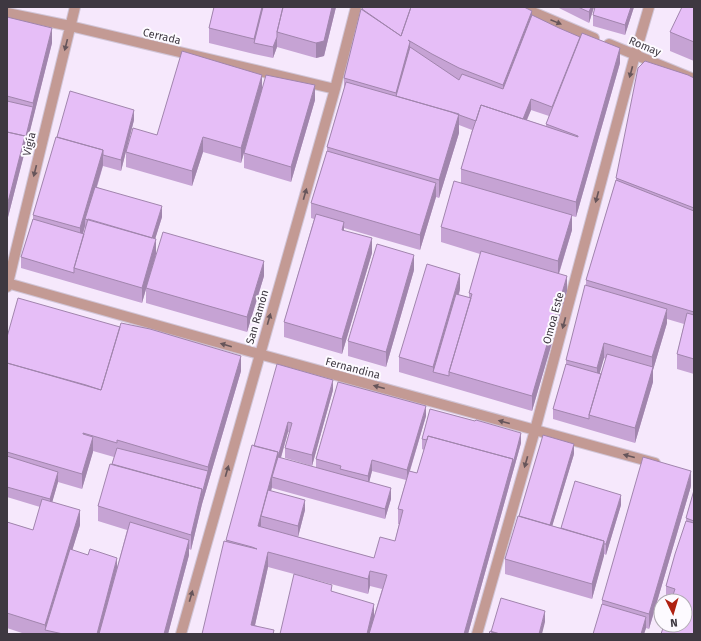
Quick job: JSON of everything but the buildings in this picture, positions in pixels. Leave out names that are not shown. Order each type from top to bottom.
[{"type":"street","name":"Vigía","points":[[7,284],[75,7]]},
{"type":"street","name":"San Ramón","points":[[181,634],[259,354],[335,90],[356,7]]},
{"type":"street","name":"Romay","points":[[520,7],[694,79]]},
{"type":"street","name":"Omoa Este","points":[[477,634],[535,430],[635,54],[649,7]]},
{"type":"street","name":"Cerrada","points":[[7,13],[70,26],[335,90]]},
{"type":"street","name":"Fernandina","points":[[7,284],[664,465]]}]
